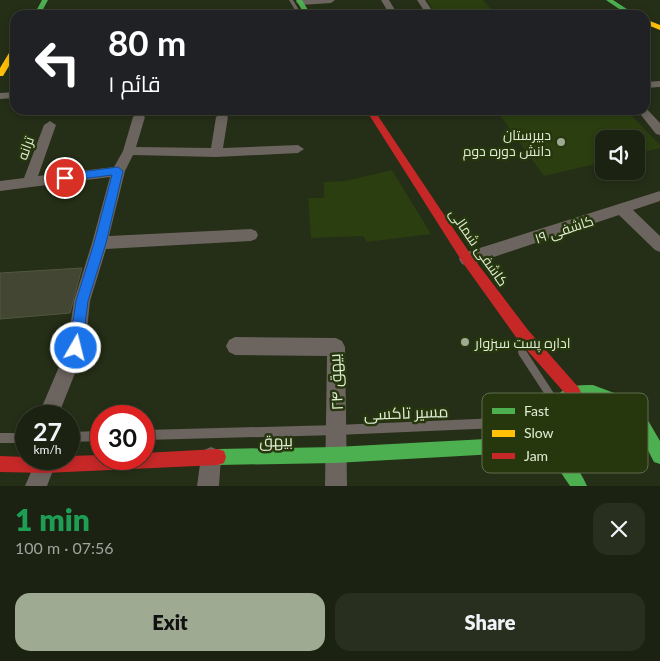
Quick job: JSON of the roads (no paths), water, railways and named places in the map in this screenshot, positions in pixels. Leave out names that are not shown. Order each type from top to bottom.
[{"type":"main road","points":[[609,0],[625,10]]},
{"type":"main road","points":[[0,74],[10,58]]},
{"type":"main road","name":"کاشفی شمالی","points":[[373,115],[467,259],[523,335],[574,393]]},
{"type":"main road","points":[[574,393],[581,390],[601,393]]},
{"type":"main road","points":[[648,432],[659,450]]},
{"type":"main road","name":"بیهق","points":[[80,461],[335,455],[482,447]]},
{"type":"main road","name":"بیهق","points":[[0,464],[15,463]]},
{"type":"main road","points":[[567,473],[579,486]]},
{"type":"street","points":[[296,1],[331,0]]},
{"type":"street","points":[[647,115],[660,132]]},
{"type":"street","points":[[53,405],[76,348],[82,301],[100,243],[118,171],[129,151],[139,116]]},
{"type":"street","points":[[216,153],[222,117]]},
{"type":"street","name":"ترانه","points":[[29,182],[50,125]]},
{"type":"street","points":[[129,151],[216,153],[298,149]]},
{"type":"street","points":[[0,186],[118,171]]},
{"type":"street","name":"کاشفی ۱۹","points":[[467,259],[660,196]]},
{"type":"street","points":[[622,209],[660,246]]},
{"type":"street","points":[[100,243],[251,235]]},
{"type":"street","name":"بیهق ۲۴","points":[[235,346],[336,347],[336,486]]},
{"type":"street","points":[[208,486],[211,457]]},
{"type":"street","points":[[36,486],[41,470]]},
{"type":"lane","points":[[366,115],[503,322]]},
{"type":"lane","points":[[519,347],[550,393]]},
{"type":"lane","name":"مسیر تاکسی","points":[[155,435],[482,424]]},
{"type":"lane","points":[[0,438],[15,438]]},
{"type":"place","name":"دبیرستان دانش دوره دوم","points":[[561,142]]},
{"type":"place","name":"اداره پست سبزوار","points":[[465,342]]}]
